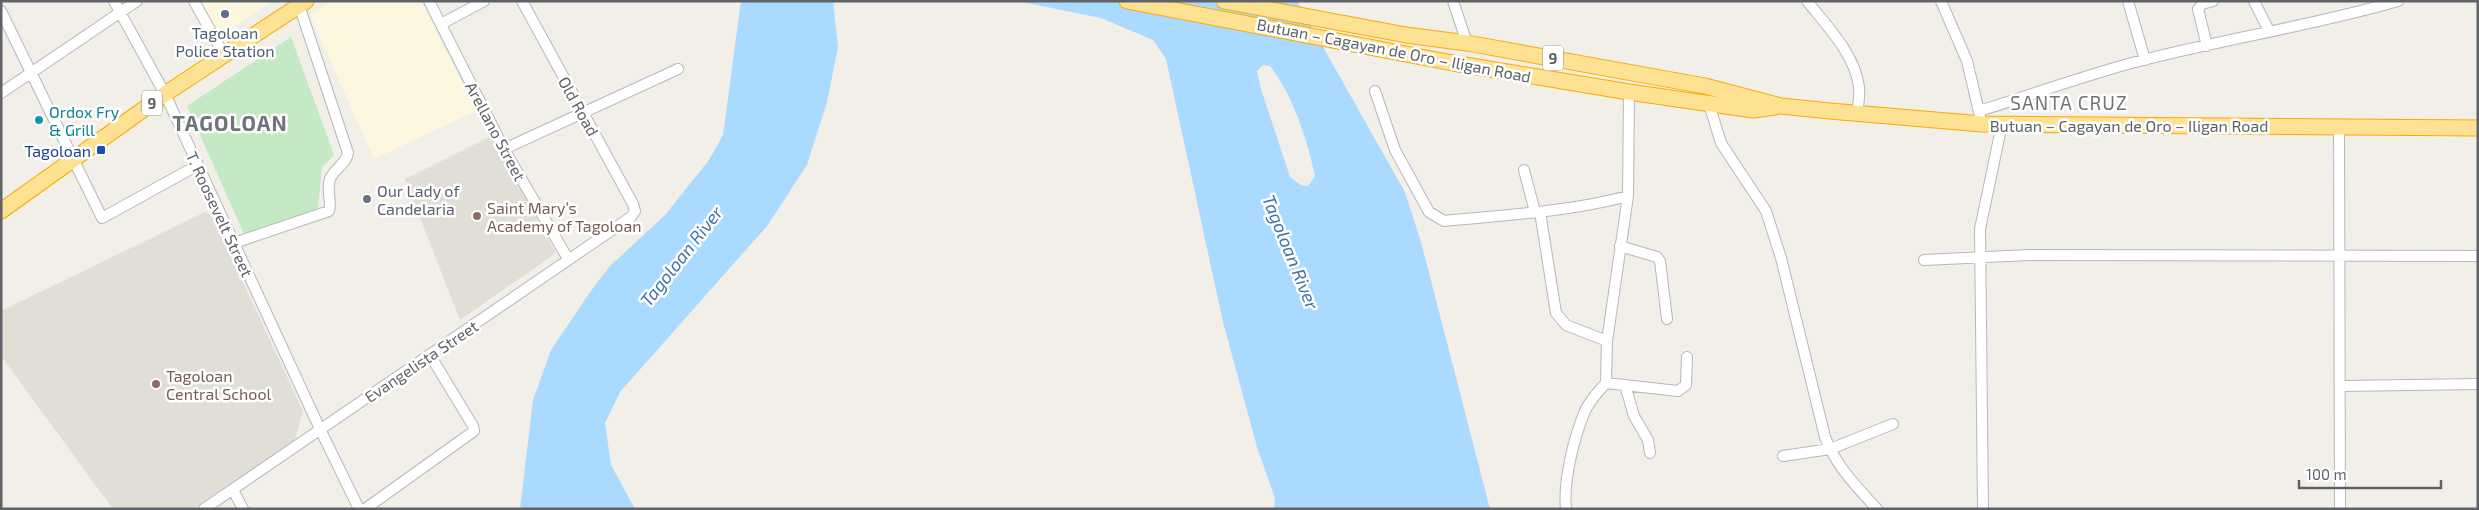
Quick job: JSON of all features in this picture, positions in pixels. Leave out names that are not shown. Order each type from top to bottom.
[{"type":"highway","name":"Butuan – Cagayan de Oro – Iligan Road","points":[[1127,1],[1330,38],[1453,63],[1629,92],[1753,110],[1781,106]]},
{"type":"highway","name":"Butuan – Cagayan de Oro – Iligan Road","points":[[1224,1],[1406,35],[1467,43],[1705,86],[1781,106],[1857,114],[1981,117],[2002,124],[2478,128]]},
{"type":"highway","name":"9","points":[[1,211],[165,94],[301,3]]},
{"type":"street","name":"T. Roosevelt Street","points":[[114,1],[165,94],[320,430],[360,509]]},
{"type":"street","points":[[1,93],[32,74],[136,1]]},
{"type":"street","points":[[194,1],[224,56]]},
{"type":"street","name":"Arellano Street","points":[[429,1],[504,149],[568,259]]},
{"type":"street","points":[[441,24],[484,1]]},
{"type":"street","name":"Old Road","points":[[522,1],[581,112],[634,204],[635,211]]},
{"type":"street","points":[[1453,1],[1467,43]]},
{"type":"street","points":[[1806,1],[1844,50],[1856,73],[1860,93],[1857,114]]},
{"type":"street","points":[[1941,1],[1967,61],[1981,117],[2145,60],[2269,31],[2337,19],[2398,1]]},
{"type":"street","points":[[2128,1],[2145,60]]},
{"type":"street","points":[[2207,46],[2198,9],[2202,4],[2213,1]]},
{"type":"street","points":[[2254,1],[2269,31]]},
{"type":"street","points":[[234,243],[328,210],[328,186],[331,177],[348,158],[301,3]]},
{"type":"street","points":[[1,11],[72,160],[102,218],[198,165]]},
{"type":"street","points":[[504,149],[678,69]]},
{"type":"street","points":[[1376,91],[1395,150],[1429,212],[1444,221],[1595,205],[1628,196]]},
{"type":"street","points":[[1566,509],[1564,492],[1568,471],[1585,412],[1606,383],[1607,341],[1628,196],[1629,92]]},
{"type":"street","points":[[1709,104],[1721,143],[1766,211],[1781,258],[1830,449],[1844,473],[1877,509]]},
{"type":"street","points":[[1983,509],[1980,228],[2002,124]]},
{"type":"street","points":[[2339,126],[2340,509]]},
{"type":"street","points":[[1524,170],[1538,212],[1556,314],[1566,325],[1607,341]]},
{"type":"street","name":"Evangelista Street","points":[[204,509],[430,356],[631,217],[635,211]]},
{"type":"street","points":[[1620,246],[1651,254],[1660,261],[1667,319]]},
{"type":"street","points":[[1924,260],[2029,255],[2478,256]]},
{"type":"street","points":[[365,509],[474,431],[473,426],[430,356]]},
{"type":"street","points":[[1606,383],[1678,391],[1686,385],[1687,357]]},
{"type":"street","points":[[2341,386],[2478,384]]},
{"type":"street","points":[[1625,385],[1634,416],[1648,440],[1650,453]]},
{"type":"street","points":[[1783,456],[1830,449],[1893,424]]},
{"type":"street","points":[[233,490],[243,509]]},
{"type":"shaded area","points":[[200,1],[273,1],[220,36]]},
{"type":"shaded area","points":[[331,1],[421,1],[476,111],[374,159],[310,15]]},
{"type":"shaded area","name":"Saint Mary’s Academy of Tagoloan","points":[[491,136],[556,253],[460,320],[405,179]]},
{"type":"shaded area","name":"Tagoloan Central School","points":[[205,212],[212,216],[303,411],[295,440],[194,509],[113,509],[1,356],[1,311]]},
{"type":"green space","points":[[291,37],[334,155],[322,167],[318,208],[245,236],[187,106]]},
{"type":"water","name":"Tagoloan River","points":[[741,1],[833,1],[838,47],[827,102],[807,165],[767,226],[620,392],[605,423],[611,465],[635,509],[520,509],[533,400],[551,350],[609,267],[665,215],[709,160],[723,135]]},
{"type":"water","name":"Tagoloan River","points":[[1017,1],[1297,1],[1405,192],[1421,242],[1490,509],[1274,509],[1275,498],[1257,447],[1223,322],[1166,59],[1153,40],[1101,18]],"holes":[[[1263,65],[1270,66],[1292,103],[1308,148],[1315,176],[1308,186],[1301,185],[1290,177],[1260,86],[1257,71]]]},
{"type":"place","name":"Tagoloan Police Station","points":[[225,14]]},
{"type":"place","name":"Ordox Fry & Grill","points":[[39,120]]},
{"type":"place","name":"Tagoloan","points":[[101,150]]},
{"type":"place","name":"Our Lady of Candelaria","points":[[367,199]]},
{"type":"place","name":"Saint Mary’s Academy of Tagoloan","points":[[477,216]]},
{"type":"place","name":"Tagoloan Central School","points":[[156,384]]},
{"type":"district","name":"SANTA CRUZ","points":[[2069,102]]},
{"type":"district","name":"TAGOLOAN","points":[[230,122]]}]
